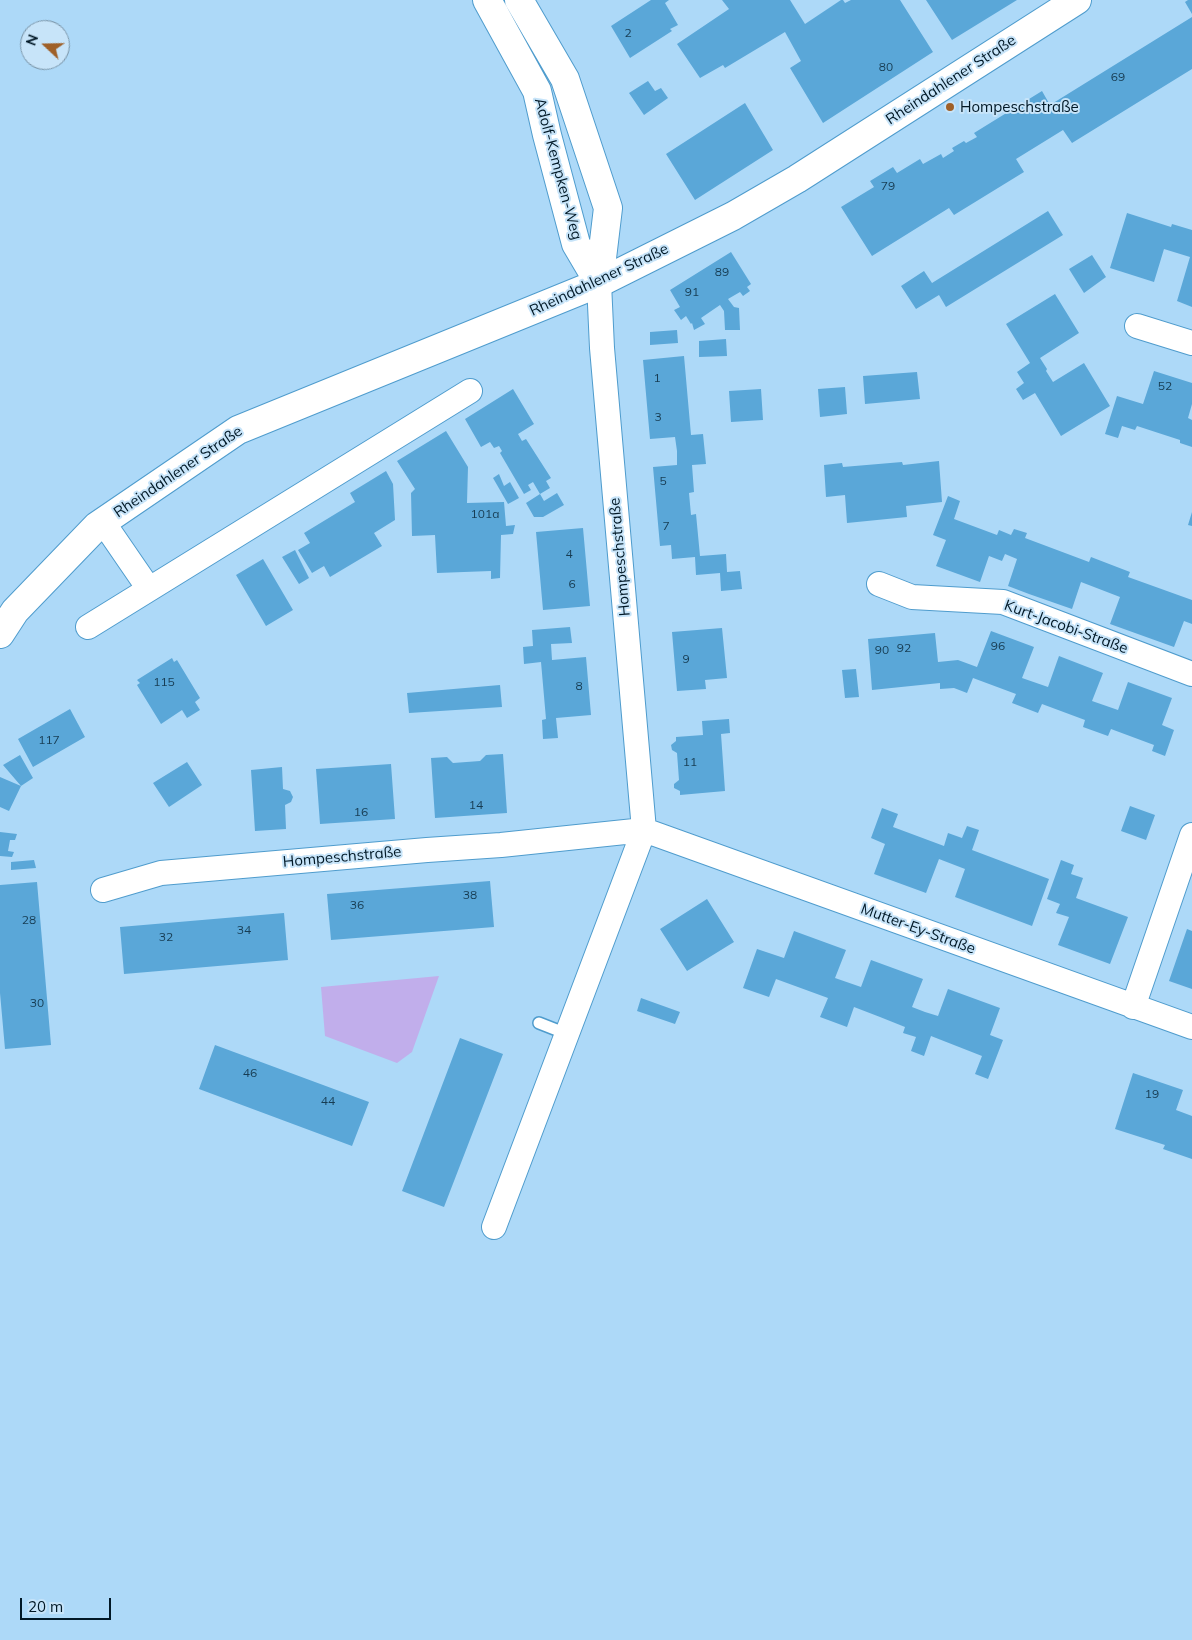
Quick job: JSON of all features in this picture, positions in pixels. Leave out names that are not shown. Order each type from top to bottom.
[{"type":"main road","name":"Adolf-Kempken-Weg","points":[[486,0],[537,91],[576,244],[599,283]]},
{"type":"main road","name":"Adolf-Kempken-Weg","points":[[519,0],[565,79],[608,208],[599,283]]},
{"type":"main road","name":"Rheindahlener Straße","points":[[0,634],[15,610],[97,526],[238,430],[599,283],[734,216],[797,179],[1077,0]]},
{"type":"street","name":"Hompeschstraße","points":[[494,1227],[644,830],[602,348],[599,283]]},
{"type":"street","points":[[1136,326],[1192,343]]},
{"type":"street","points":[[88,627],[470,391]]},
{"type":"street","name":"Rheindahlener Straße","points":[[103,522],[149,589]]},
{"type":"street","name":"Kurt-Jacobi-Straße","points":[[880,584],[912,597],[1003,602],[1192,674]]},
{"type":"street","name":"Hompeschstraße","points":[[103,890],[161,873],[427,850],[501,849],[644,830]]},
{"type":"street","name":"Mutter-Ey-Straße","points":[[644,830],[1192,1027]]},
{"type":"street","points":[[1133,1007],[1192,835]]},
{"type":"lane","points":[[539,1023],[567,1034]]},
{"type":"shaded area","points":[[439,976],[412,1052],[397,1063],[325,1036],[321,987]]},
{"type":"building","points":[[651,0],[669,0],[665,3],[678,25],[670,29],[672,31],[630,58],[611,26]]},
{"type":"building","points":[[722,0],[790,0],[805,24],[841,0],[845,3],[851,0],[900,0],[933,52],[823,123],[790,68],[801,61],[785,32],[725,68],[723,65],[700,78],[677,44],[729,9]]},
{"type":"building","points":[[926,0],[1017,0],[952,40]]},
{"type":"building","points":[[1192,0],[1192,14],[1185,2]]},
{"type":"building","points":[[1192,17],[1192,69],[1072,143],[1063,130],[1016,159],[1024,172],[954,215],[949,208],[872,256],[841,207],[874,187],[870,181],[893,167],[897,173],[920,159],[923,164],[941,154],[943,158],[954,151],[952,148],[964,141],[966,143],[977,137],[974,133],[1042,91],[1050,105]]},
{"type":"building","points":[[648,81],[655,91],[661,88],[668,98],[644,115],[629,93]]},
{"type":"building","points":[[745,103],[773,150],[695,200],[666,154]]},
{"type":"building","points":[[1048,211],[1063,235],[946,307],[939,295],[916,309],[901,286],[924,271],[932,283]]},
{"type":"building","points":[[1127,213],[1171,227],[1172,224],[1192,230],[1192,307],[1177,301],[1190,257],[1164,249],[1154,282],[1110,268]]},
{"type":"building","points":[[731,252],[751,284],[747,287],[750,291],[743,296],[740,292],[728,299],[734,307],[739,308],[740,330],[725,330],[724,311],[720,305],[701,318],[705,324],[694,330],[692,323],[686,316],[681,320],[674,310],[680,307],[670,290]]},
{"type":"building","points":[[1092,255],[1106,277],[1084,293],[1069,269]]},
{"type":"building","points":[[1055,294],[1079,333],[1040,358],[1047,369],[1046,371],[1053,382],[1084,363],[1110,406],[1061,436],[1035,393],[1023,400],[1016,389],[1024,383],[1017,372],[1030,363],[1006,324]]},
{"type":"building","points":[[677,330],[678,343],[650,345],[650,332]]},
{"type":"building","points":[[726,339],[727,356],[699,357],[699,341]]},
{"type":"building","points":[[684,356],[691,435],[703,434],[706,464],[692,465],[694,492],[689,493],[691,515],[696,514],[700,556],[726,554],[727,572],[740,571],[742,589],[721,591],[720,573],[696,575],[695,557],[672,559],[671,545],[660,546],[653,467],[677,465],[677,451],[675,437],[650,439],[643,360]]},
{"type":"building","points":[[1154,371],[1192,383],[1192,404],[1188,418],[1192,420],[1192,447],[1180,443],[1180,440],[1137,426],[1135,430],[1122,426],[1118,438],[1105,434],[1117,396],[1143,404]]},
{"type":"building","points":[[917,372],[920,399],[865,404],[863,376]]},
{"type":"building","points":[[845,387],[847,414],[820,417],[818,389]]},
{"type":"building","points":[[513,389],[534,424],[518,434],[522,441],[526,439],[551,478],[546,481],[550,488],[540,494],[533,482],[528,485],[531,490],[524,494],[500,453],[502,451],[499,446],[494,448],[490,442],[481,447],[465,419]]},
{"type":"building","points":[[761,389],[763,420],[731,422],[729,391]]},
{"type":"building","points":[[446,431],[468,467],[467,503],[504,502],[506,526],[515,525],[513,534],[501,535],[500,578],[491,579],[491,571],[437,573],[435,535],[412,536],[411,493],[415,489],[397,461]]},
{"type":"building","points":[[939,461],[942,502],[906,506],[907,517],[847,523],[845,495],[826,497],[824,465],[842,463],[843,467],[902,462],[903,465]]},
{"type":"building","points":[[386,471],[393,484],[395,520],[374,533],[382,546],[330,577],[324,566],[312,573],[298,550],[310,543],[304,533],[355,502],[350,493]]},
{"type":"building","points":[[499,474],[504,486],[510,482],[519,498],[508,504],[493,478]]},
{"type":"building","points":[[557,493],[564,505],[543,517],[534,517],[526,503],[540,494],[544,501]]},
{"type":"building","points":[[948,496],[960,501],[954,519],[997,535],[999,530],[1011,535],[1014,529],[1027,533],[1025,538],[1089,562],[1091,557],[1130,572],[1128,577],[1192,600],[1192,624],[1184,621],[1174,647],[1110,624],[1120,597],[1081,582],[1072,609],[1029,594],[1008,586],[1017,559],[1005,554],[1002,561],[989,556],[980,582],[936,566],[946,540],[933,535]]},
{"type":"building","points":[[1192,512],[1192,526],[1188,525]]},
{"type":"building","points":[[583,528],[590,606],[543,610],[536,532]]},
{"type":"building","points":[[295,550],[309,578],[299,584],[282,557]]},
{"type":"building","points":[[263,559],[293,610],[266,626],[236,575]]},
{"type":"building","points":[[570,627],[572,643],[551,644],[552,660],[586,657],[591,715],[556,718],[558,738],[543,739],[542,720],[546,719],[541,662],[524,664],[523,647],[533,646],[532,630]]},
{"type":"building","points":[[722,628],[727,678],[705,680],[706,689],[677,691],[672,632]]},
{"type":"building","points":[[991,631],[1034,647],[1022,678],[1048,687],[1059,656],[1103,673],[1092,701],[1118,710],[1128,682],[1172,698],[1162,725],[1174,730],[1165,756],[1152,751],[1154,745],[1111,729],[1108,736],[1083,727],[1085,720],[1042,704],[1038,713],[1012,703],[1016,694],[973,678],[967,693],[954,688],[940,689],[940,683],[872,690],[868,639],[935,633],[938,662],[958,660],[977,667]]},
{"type":"building","points":[[172,658],[174,662],[177,660],[200,698],[195,702],[200,710],[187,718],[182,710],[161,724],[137,685],[140,683],[137,680]]},
{"type":"building","points":[[856,669],[859,697],[845,698],[842,670]]},
{"type":"building","points":[[500,685],[502,707],[409,713],[407,693]]},
{"type":"building","points":[[70,709],[85,737],[33,767],[18,739]]},
{"type":"building","points":[[729,719],[730,733],[721,734],[725,791],[680,795],[680,791],[674,788],[674,784],[679,780],[677,753],[672,750],[671,745],[676,741],[676,737],[703,735],[702,721]]},
{"type":"building","points":[[503,754],[507,813],[435,818],[431,758],[447,757],[453,763],[480,761],[486,755]]},
{"type":"building","points":[[20,755],[33,778],[21,786],[3,765]]},
{"type":"building","points":[[187,762],[202,785],[169,807],[153,783]]},
{"type":"building","points":[[391,764],[395,819],[320,824],[316,769]]},
{"type":"building","points":[[282,767],[283,789],[290,791],[293,797],[291,802],[285,805],[286,829],[255,831],[251,770]]},
{"type":"building","points":[[0,777],[21,786],[9,811],[0,807]]},
{"type":"building","points":[[1130,806],[1155,815],[1146,840],[1121,831]]},
{"type":"building","points":[[882,808],[898,814],[893,827],[944,846],[948,833],[962,838],[967,826],[979,830],[972,850],[1049,879],[1032,926],[955,897],[965,869],[939,859],[926,893],[874,874],[885,844],[871,838]]},
{"type":"building","points":[[0,832],[17,834],[15,840],[10,840],[8,851],[14,852],[12,857],[0,856]]},
{"type":"building","points":[[34,860],[36,868],[11,870],[11,862]]},
{"type":"building","points":[[1061,860],[1074,865],[1071,874],[1083,878],[1076,898],[1128,917],[1110,964],[1058,945],[1069,917],[1056,913],[1060,904],[1047,899]]},
{"type":"building","points":[[490,881],[494,927],[331,940],[327,894]]},
{"type":"building","points":[[37,882],[51,1045],[5,1049],[0,993],[0,885]]},
{"type":"building","points":[[707,899],[734,942],[687,971],[660,929]]},
{"type":"building","points":[[284,913],[288,960],[124,974],[120,927]]},
{"type":"building","points":[[1187,929],[1192,931],[1192,989],[1169,981]]},
{"type":"building","points":[[794,931],[846,950],[835,978],[861,987],[871,960],[923,979],[912,1007],[925,1012],[938,1016],[948,989],[1000,1008],[990,1035],[1003,1040],[988,1079],[975,1074],[982,1056],[931,1036],[924,1056],[911,1051],[916,1037],[903,1033],[905,1027],[854,1007],[847,1027],[820,1017],[828,998],[776,979],[769,997],[743,988],[757,949],[784,958]]},
{"type":"building","points":[[641,998],[680,1012],[675,1024],[637,1011]]},
{"type":"building","points":[[460,1038],[503,1054],[444,1207],[402,1191]]},
{"type":"building","points":[[215,1045],[369,1102],[352,1146],[199,1089]]},
{"type":"building","points":[[1133,1073],[1183,1090],[1176,1110],[1192,1116],[1192,1159],[1163,1149],[1165,1145],[1115,1129]]},
{"type":"place","name":"Hompeschstraße","points":[[950,107]]}]
